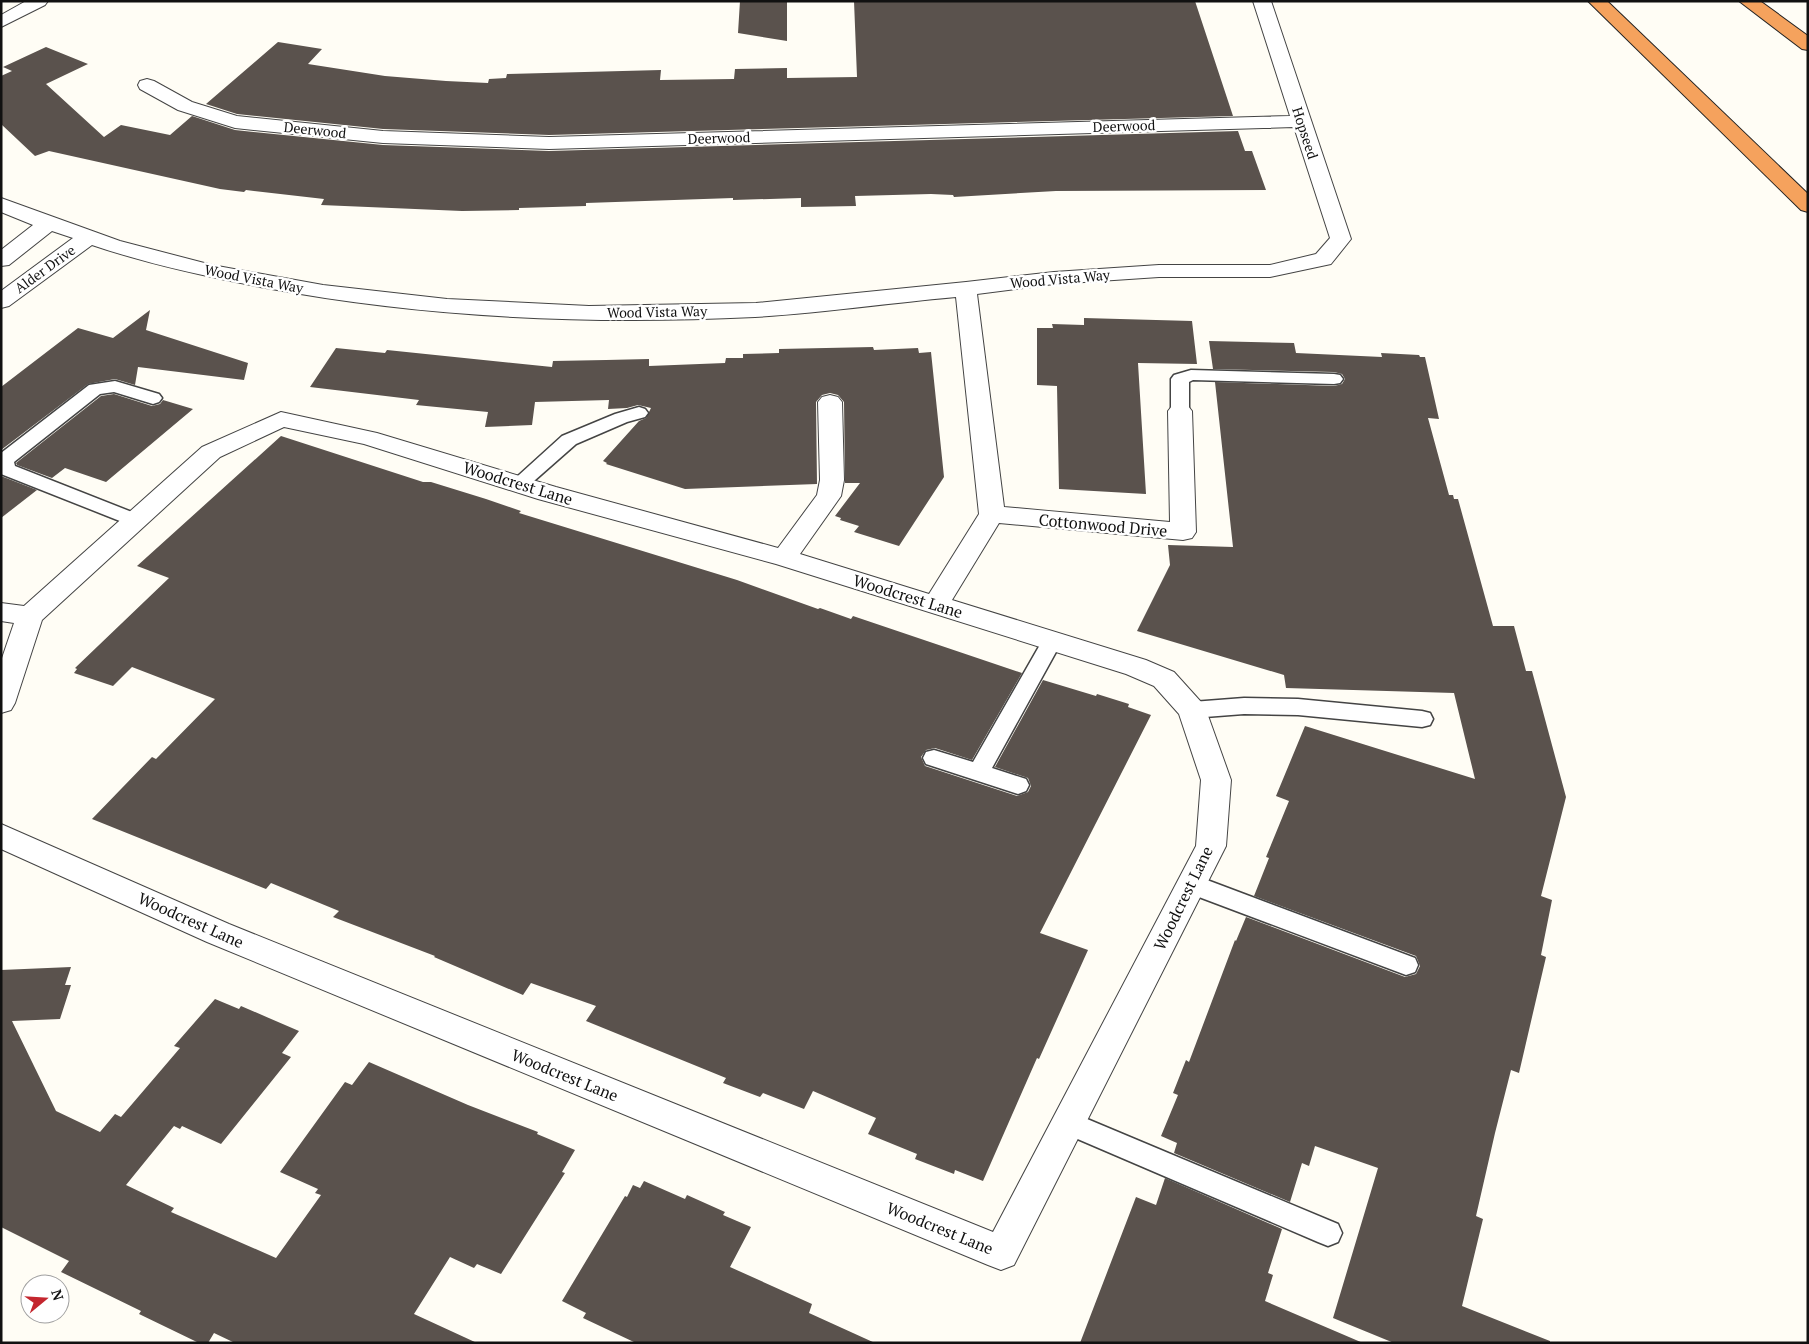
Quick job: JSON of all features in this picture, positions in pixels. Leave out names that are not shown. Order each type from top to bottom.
[{"type":"highway","points":[[1597,1],[1808,206]]},
{"type":"highway","points":[[1748,1],[1808,45]]},
{"type":"street","points":[[1,22],[39,1]]},
{"type":"street","name":"Hopseed","points":[[1262,1],[1341,239],[1323,259]]},
{"type":"street","name":"Deerwood","points":[[147,85],[185,106],[236,122],[383,137],[550,143],[1301,120]]},
{"type":"street","name":"Wood Vista Way","points":[[1,204],[34,218],[113,245],[210,271],[323,292],[447,306],[589,313],[756,310],[966,289],[1054,278],[1159,271],[1270,271],[1323,259]]},
{"type":"street","points":[[1,260],[50,222]]},
{"type":"street","name":"Alder Drive","points":[[1,301],[89,237]]},
{"type":"street","points":[[936,604],[992,514],[966,289]]},
{"type":"street","points":[[784,558],[829,496],[832,480],[830,402]]},
{"type":"street","name":"Cottonwood Drive","points":[[992,514],[1183,532],[1180,412]]},
{"type":"street","name":"Woodcrest Lane","points":[[1,704],[30,616],[210,452],[280,419],[369,438],[519,484],[784,558],[1136,667],[1164,679],[1192,710],[1216,780],[1211,846],[1001,1253],[218,933],[1,836]]},
{"type":"street","points":[[1,612],[30,616]]},
{"type":"lane","points":[[1180,412],[1180,379],[1191,375],[1334,379]]},
{"type":"lane","points":[[135,521],[6,469],[4,460],[95,389],[115,386],[153,398]]},
{"type":"lane","points":[[519,484],[568,440],[620,418],[639,413]]},
{"type":"lane","points":[[979,772],[1052,641]]},
{"type":"lane","points":[[1192,710],[1244,706],[1298,707],[1422,719]]},
{"type":"lane","points":[[934,758],[1018,785]]},
{"type":"lane","points":[[1191,884],[1406,966]]},
{"type":"lane","points":[[1068,1124],[1328,1233]]},
{"type":"building","points":[[740,1],[787,1],[787,41],[738,33]]},
{"type":"building","points":[[854,1],[1195,1],[1233,116],[549,135],[383,129],[237,114],[206,104],[278,42],[322,49],[308,64],[385,76],[446,81],[488,83],[489,79],[506,78],[507,74],[661,70],[660,80],[734,79],[735,69],[787,68],[787,78],[857,77]]},
{"type":"building","points":[[46,47],[88,64],[46,84],[104,137],[121,125],[170,135],[192,116],[235,130],[383,145],[549,151],[1238,131],[1245,151],[1252,151],[1266,190],[1056,191],[954,197],[953,195],[931,194],[855,196],[856,206],[801,207],[801,198],[733,200],[733,198],[586,203],[586,206],[462,211],[321,205],[324,199],[220,189],[49,151],[35,156],[1,124],[1,76],[12,71],[3,67]]},
{"type":"building","points":[[150,310],[146,330],[248,363],[244,380],[138,367],[135,385],[115,379],[88,384],[1,450],[1,387],[78,328],[113,338]]},
{"type":"building","points":[[1084,318],[1192,321],[1197,364],[1138,363],[1146,494],[1059,489],[1057,386],[1037,385],[1037,328],[1053,328],[1052,324],[1084,325]]},
{"type":"building","points":[[1209,341],[1294,343],[1296,353],[1382,357],[1381,353],[1425,357],[1439,419],[1428,418],[1449,495],[1453,495],[1454,499],[1458,499],[1493,626],[1514,626],[1526,671],[1532,671],[1566,797],[1541,896],[1552,900],[1541,955],[1546,957],[1519,1073],[1511,1070],[1495,1133],[1476,1216],[1483,1219],[1462,1306],[1550,1341],[1550,1343],[1394,1343],[1333,1318],[1378,1168],[1315,1146],[1309,1166],[1302,1163],[1290,1202],[1174,1153],[1177,1143],[1161,1136],[1178,1095],[1173,1093],[1186,1060],[1189,1062],[1235,940],[1246,917],[1405,977],[1416,974],[1420,966],[1416,956],[1254,896],[1269,858],[1266,857],[1289,801],[1276,796],[1305,726],[1475,779],[1454,693],[1286,688],[1284,675],[1137,631],[1170,565],[1168,545],[1233,547],[1215,382],[1334,386],[1342,384],[1345,379],[1342,374],[1334,372],[1213,369]]},
{"type":"building","points":[[873,347],[874,350],[918,348],[919,353],[931,352],[944,477],[899,546],[854,532],[859,526],[840,520],[841,518],[835,516],[860,483],[845,483],[844,402],[838,395],[830,393],[822,395],[816,402],[817,484],[685,489],[606,464],[603,461],[639,421],[646,418],[651,408],[638,405],[627,408],[608,409],[609,400],[535,402],[532,425],[485,427],[488,412],[416,405],[419,400],[310,387],[336,348],[385,353],[387,350],[552,367],[553,361],[649,359],[649,366],[725,363],[726,358],[743,358],[743,354],[779,353],[779,349]]},
{"type":"building","points":[[114,394],[152,406],[160,404],[163,400],[193,409],[106,482],[65,468],[52,478],[17,465],[16,463],[101,396]]},
{"type":"building","points":[[281,436],[423,482],[431,482],[486,499],[521,511],[519,513],[737,580],[818,609],[820,608],[851,619],[853,616],[1022,673],[972,760],[935,748],[926,750],[921,757],[925,766],[1017,796],[1028,792],[1031,786],[1028,778],[995,767],[1043,680],[1129,704],[1128,707],[1151,715],[1040,933],[1088,950],[1039,1059],[1037,1058],[983,1181],[955,1170],[954,1174],[915,1159],[917,1154],[868,1134],[876,1118],[813,1091],[804,1109],[763,1093],[760,1097],[723,1083],[726,1078],[586,1021],[596,1006],[531,983],[523,995],[435,956],[333,917],[339,911],[271,883],[266,889],[92,819],[152,757],[156,759],[215,699],[132,667],[113,686],[74,673],[77,669],[75,668],[169,578],[137,566]]},
{"type":"building","points":[[1,476],[37,490],[1,518]]},
{"type":"building","points":[[71,967],[65,985],[71,985],[60,1019],[12,1021],[56,1111],[100,1132],[115,1114],[121,1117],[180,1048],[174,1046],[215,999],[239,1009],[241,1006],[299,1031],[282,1053],[291,1057],[221,1144],[182,1126],[180,1129],[174,1126],[126,1185],[174,1208],[171,1212],[276,1258],[321,1195],[315,1193],[318,1189],[280,1172],[345,1082],[352,1085],[369,1062],[468,1105],[538,1132],[537,1134],[575,1150],[562,1172],[565,1173],[501,1274],[477,1264],[474,1268],[450,1257],[414,1314],[477,1343],[235,1343],[214,1333],[208,1343],[199,1343],[139,1314],[141,1311],[70,1276],[70,1274],[61,1272],[69,1261],[1,1227],[1,970]]},
{"type":"building","points":[[1165,1178],[1282,1229],[1268,1273],[1273,1275],[1265,1301],[1363,1343],[1080,1343],[1136,1197],[1156,1205]]},
{"type":"building","points":[[644,1181],[685,1199],[687,1195],[725,1212],[723,1215],[751,1227],[730,1267],[812,1304],[809,1313],[875,1343],[636,1343],[583,1318],[586,1313],[562,1301],[625,1196],[627,1197],[633,1185],[640,1188]]}]
